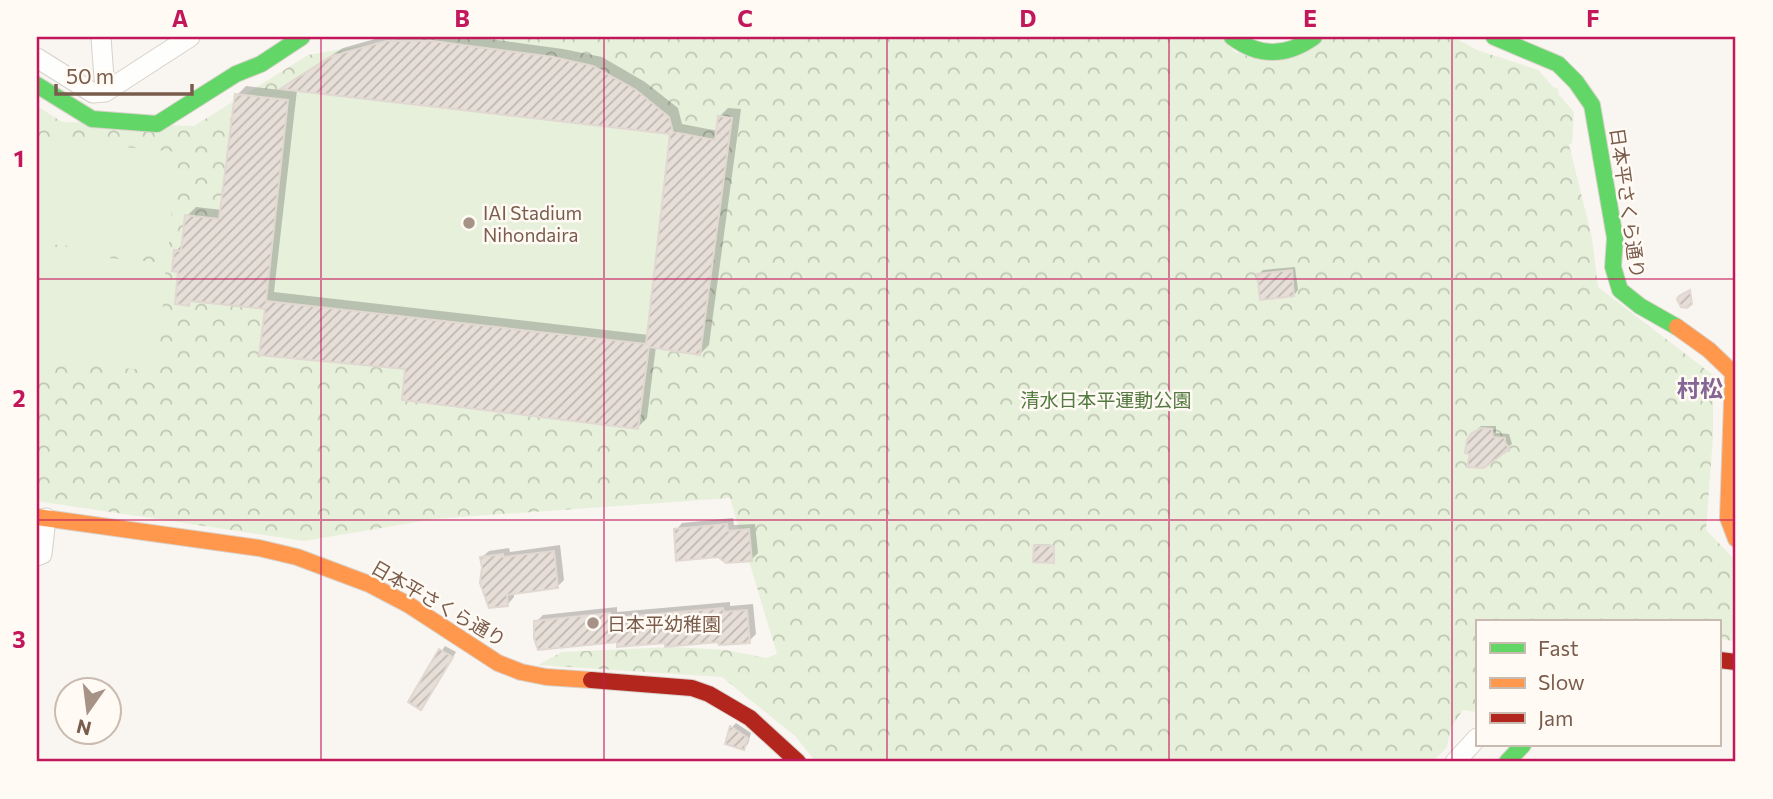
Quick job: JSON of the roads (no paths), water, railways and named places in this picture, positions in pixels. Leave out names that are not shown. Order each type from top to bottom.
[{"type":"street","points":[[101,37],[105,92]]},
{"type":"street","points":[[37,58],[93,93],[105,92],[191,37]]},
{"type":"street","points":[[37,85],[92,119],[157,124],[236,74],[261,64],[302,37]]},
{"type":"street","points":[[1232,37],[1257,52],[1283,54],[1314,37]]},
{"type":"street","name":"日本平さくら通り","points":[[1494,37],[1558,64],[1576,82],[1592,105],[1615,238],[1613,267],[1619,290],[1640,306],[1681,329],[1734,372],[1728,518],[1736,539]]},
{"type":"street","points":[[37,556],[43,554],[41,517]]},
{"type":"street","name":"日本平さくら通り","points":[[41,517],[259,548],[309,561],[369,584],[409,606],[498,663],[521,672],[546,677],[692,688],[713,694],[737,707],[761,726],[798,762]]},
{"type":"street","points":[[1455,762],[1476,739]]},
{"type":"street","points":[[1507,762],[1522,746]]},
{"type":"place","name":"IAI Stadium Nihondaira","points":[[469,223]]},
{"type":"place","name":"日本平幼稚園","points":[[593,623]]},
{"type":"district","name":"村松","points":[[1700,388]]},
{"type":"park label","name":"清水日本平運動公園","points":[[1106,399]]}]
